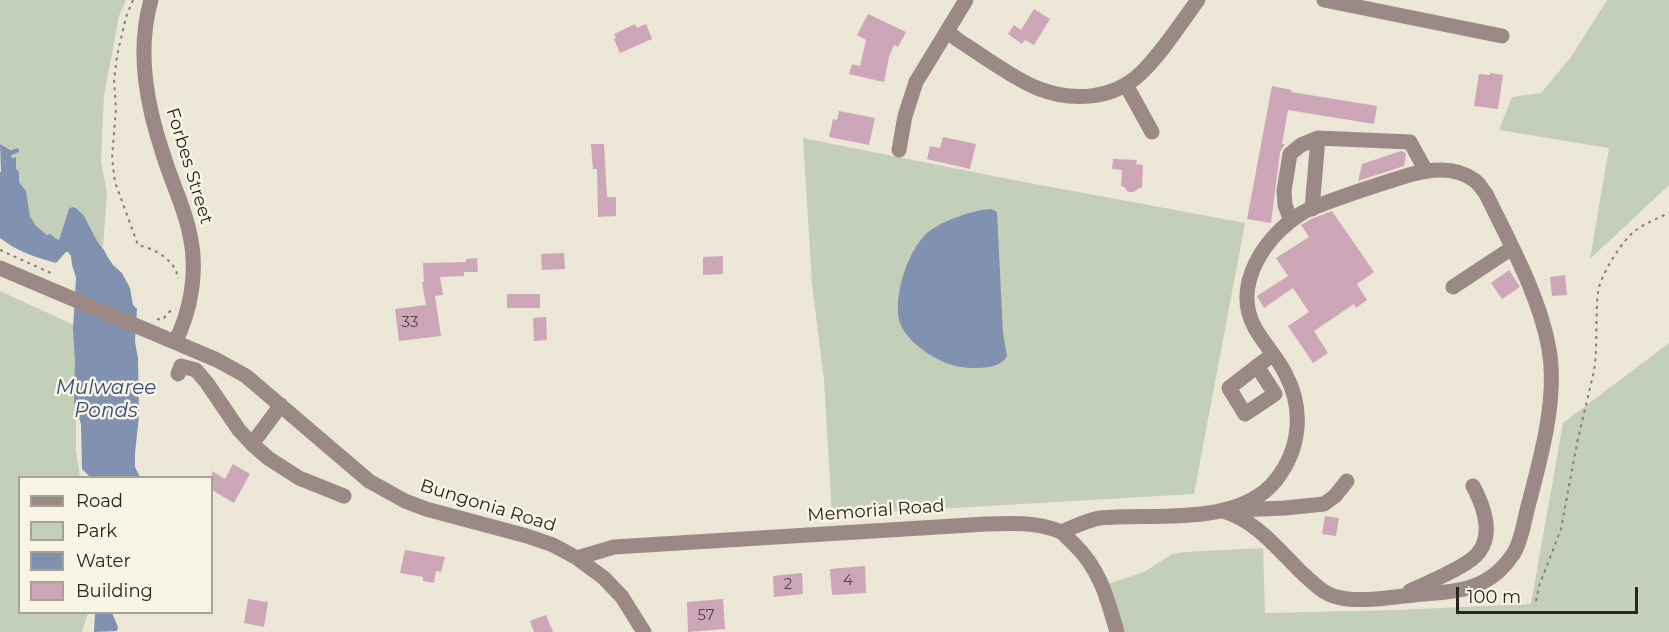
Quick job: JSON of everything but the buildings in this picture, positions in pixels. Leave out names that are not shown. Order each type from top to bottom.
[{"type":"street","name":"Forbes Street","points":[[152,0],[144,41],[144,74],[150,110],[190,235],[193,253],[190,296],[184,323],[175,342]]},
{"type":"street","points":[[899,150],[905,116],[913,90],[932,54],[966,0]]},
{"type":"street","points":[[947,31],[1035,88],[1073,97],[1096,96],[1126,85],[1140,74],[1155,59],[1198,0]]},
{"type":"street","points":[[1324,0],[1502,36]]},
{"type":"street","points":[[1126,85],[1152,132]]},
{"type":"street","points":[[1312,208],[1318,138]]},
{"type":"street","points":[[1291,221],[1285,205],[1284,191],[1290,154],[1301,145],[1318,138],[1410,142],[1426,171]]},
{"type":"street","points":[[1426,171],[1451,171],[1465,174],[1476,181],[1486,194],[1533,296],[1549,347],[1551,366],[1550,402],[1545,430],[1523,527],[1514,552],[1499,571],[1468,588],[1363,599],[1336,597],[1321,590],[1308,579],[1253,525],[1235,514],[1223,511],[1245,504],[1275,481],[1286,465],[1297,439],[1293,388],[1285,372],[1254,327],[1249,313],[1247,300],[1249,284],[1252,269],[1260,254],[1279,230],[1303,212],[1338,198],[1426,171]]},
{"type":"street","points":[[1453,287],[1512,248]]},
{"type":"street","name":"Bungonia Road","points":[[11,267],[151,325],[175,342],[218,360],[246,376],[369,481],[405,501],[448,516],[526,536],[577,558],[604,578],[622,597],[644,632]]},
{"type":"street","points":[[1257,366],[1273,354]]},
{"type":"street","points":[[178,374],[182,366],[196,370],[239,430],[268,458],[299,478],[344,496]]},
{"type":"street","points":[[252,444],[281,405]]},
{"type":"street","points":[[1061,532],[1098,518],[1193,514],[1324,504],[1335,496],[1347,482]]},
{"type":"street","points":[[1399,596],[1461,567],[1479,553],[1485,538],[1486,518],[1473,486]]},
{"type":"street","name":"Memorial Road","points":[[577,558],[614,547],[986,524],[1038,525],[1061,532],[1080,549],[1095,568],[1118,632]]},
{"type":"path","points":[[133,0],[126,17],[114,80],[116,108],[112,158],[115,182],[138,245],[152,248],[164,256],[177,271],[179,286]]},
{"type":"path","points":[[1536,601],[1539,586],[1561,528],[1577,443],[1594,371],[1600,282],[1625,242],[1635,231],[1669,213]]},
{"type":"path","points":[[0,250],[11,267]]},
{"type":"path","points":[[151,325],[162,320],[173,308]]},
{"type":"green space","points":[[0,0],[126,0],[119,16],[104,96],[101,162],[107,193],[103,247],[84,216],[66,221],[59,240],[36,226],[30,215],[24,190],[11,157],[19,152],[0,144]]},
{"type":"green space","points":[[1607,0],[1669,0],[1669,185],[1590,259],[1609,148],[1499,130],[1512,97],[1541,93],[1571,57]]},
{"type":"green space","points":[[803,138],[1245,223],[1194,494],[832,515],[824,380],[812,284]]},
{"type":"green space","points":[[0,291],[76,326],[76,451],[80,476],[18,476],[18,614],[88,614],[82,632],[0,632]]},
{"type":"green space","points":[[1669,343],[1669,632],[1122,632],[1108,584],[1144,572],[1172,554],[1185,552],[1263,548],[1265,613],[1531,604],[1563,423]]},
{"type":"water","name":"Mulwaree Ponds","points":[[0,144],[11,150],[18,148],[19,152],[11,157],[16,157],[19,182],[26,191],[30,216],[36,226],[47,235],[51,234],[59,240],[69,209],[76,208],[84,216],[96,239],[113,265],[122,273],[130,288],[133,305],[137,309],[135,342],[138,358],[139,416],[135,467],[140,476],[89,476],[82,469],[81,424],[74,402],[73,329],[76,278],[71,256],[66,252],[56,263],[27,254],[0,238]]},
{"type":"water","points":[[991,209],[997,212],[1003,333],[1007,356],[1001,363],[988,367],[956,366],[927,353],[905,332],[898,313],[900,288],[908,262],[927,233],[940,224],[958,217],[975,211]]},
{"type":"water","points":[[95,614],[112,614],[118,627],[117,631],[94,632]]}]
